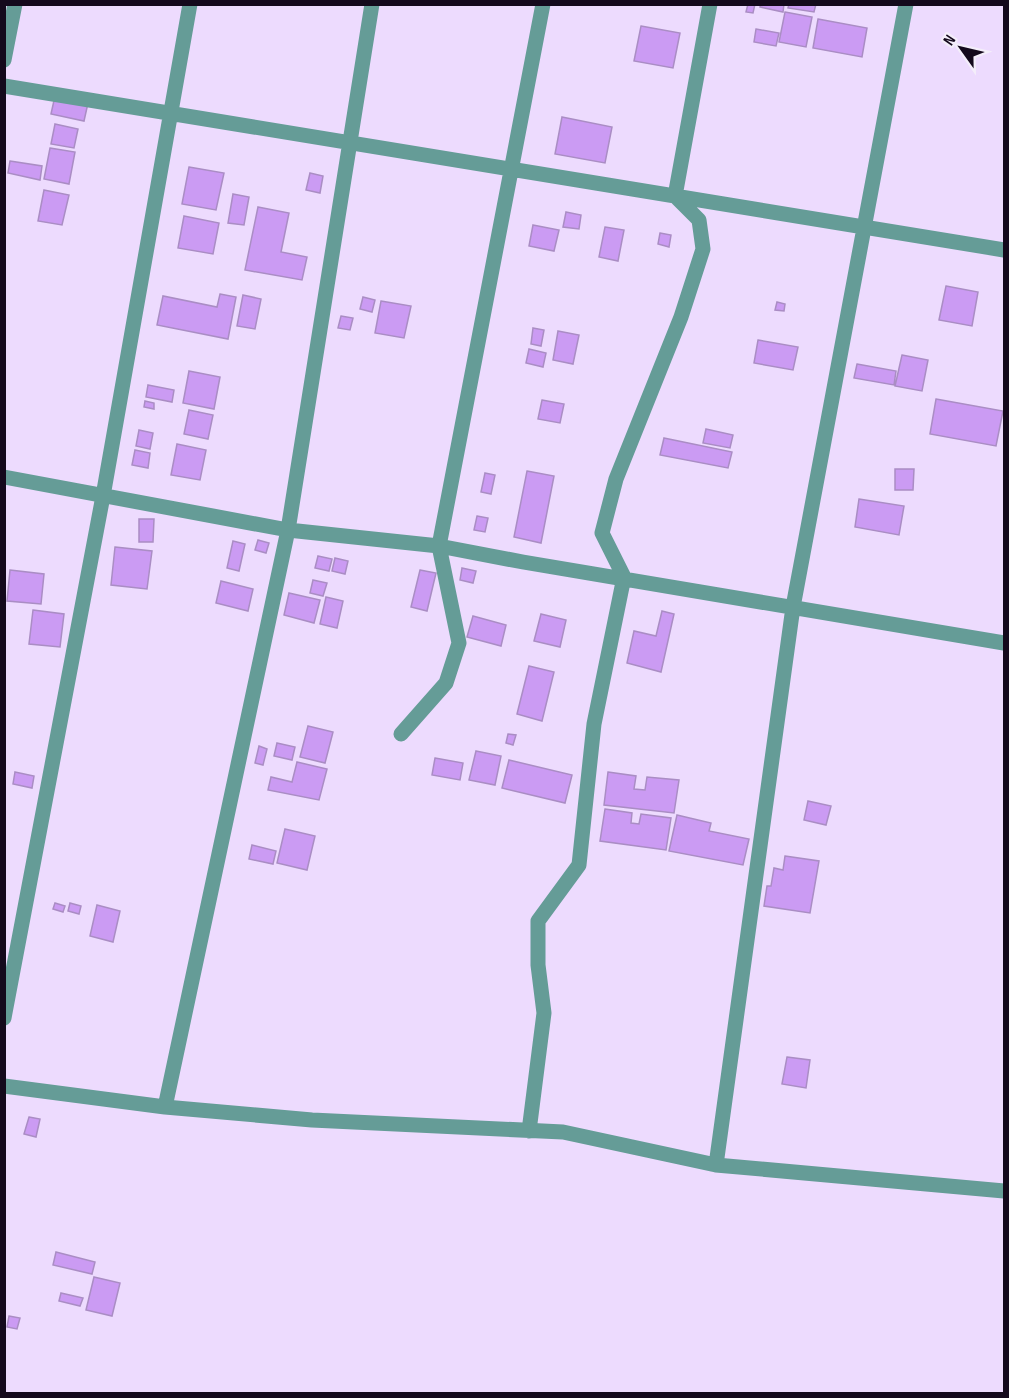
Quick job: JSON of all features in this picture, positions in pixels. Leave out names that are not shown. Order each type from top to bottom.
[{"type":"street","points":[[4,60],[15,4]]},
{"type":"street","points":[[4,1018],[103,496],[190,4]]},
{"type":"street","points":[[165,1107],[288,530],[372,4]]},
{"type":"street","points":[[401,734],[446,683],[459,643],[439,546],[543,4]]},
{"type":"street","points":[[675,196],[710,4]]},
{"type":"street","points":[[716,1165],[793,607],[906,4]]},
{"type":"street","points":[[4,86],[1005,250]]},
{"type":"street","points":[[528,1131],[544,1013],[538,965],[538,921],[579,865],[594,724],[624,577],[602,532],[616,479],[681,317],[703,249],[699,220],[675,196]]},
{"type":"street","points":[[4,477],[288,530],[439,546],[1005,643]]},
{"type":"street","points":[[4,1086],[165,1107],[312,1120],[563,1132],[716,1165],[1005,1191]]},
{"type":"building","points":[[748,4],[755,4],[753,13],[746,12]]},
{"type":"building","points":[[761,4],[784,4],[783,12],[760,7]]},
{"type":"building","points":[[789,4],[816,4],[814,12],[788,8]]},
{"type":"building","points":[[785,12],[812,17],[806,47],[779,42]]},
{"type":"building","points":[[818,19],[867,28],[862,57],[813,48]]},
{"type":"building","points":[[641,26],[680,33],[673,68],[634,61]]},
{"type":"building","points":[[756,29],[779,33],[776,46],[754,42]]},
{"type":"building","points":[[55,96],[88,103],[84,121],[51,114]]},
{"type":"building","points":[[562,117],[612,127],[605,163],[555,154]]},
{"type":"building","points":[[55,124],[78,129],[74,148],[51,144]]},
{"type":"building","points":[[50,148],[75,152],[69,184],[44,179]]},
{"type":"building","points":[[10,161],[42,166],[40,180],[8,173]]},
{"type":"building","points":[[189,167],[224,173],[216,210],[182,204]]},
{"type":"building","points":[[310,173],[323,176],[320,193],[306,190]]},
{"type":"building","points":[[44,190],[69,195],[62,225],[38,221]]},
{"type":"building","points":[[233,194],[249,197],[244,225],[228,223]]},
{"type":"building","points":[[258,207],[289,213],[281,252],[307,257],[302,280],[245,270]]},
{"type":"building","points":[[566,212],[581,215],[579,229],[563,227]]},
{"type":"building","points":[[184,216],[219,223],[213,254],[178,248]]},
{"type":"building","points":[[533,225],[559,230],[554,251],[529,246]]},
{"type":"building","points":[[605,227],[624,230],[618,261],[599,257]]},
{"type":"building","points":[[660,233],[671,235],[669,247],[658,244]]},
{"type":"building","points":[[946,286],[978,292],[972,326],[939,320]]},
{"type":"building","points":[[220,294],[236,297],[228,339],[157,325],[163,296],[217,307]]},
{"type":"building","points":[[243,295],[261,299],[255,329],[237,326]]},
{"type":"building","points":[[363,297],[375,300],[372,312],[360,309]]},
{"type":"building","points":[[381,301],[411,306],[404,338],[375,333]]},
{"type":"building","points":[[777,302],[785,304],[784,311],[775,310]]},
{"type":"building","points":[[341,316],[353,318],[350,330],[338,328]]},
{"type":"building","points":[[533,328],[544,330],[541,346],[531,344]]},
{"type":"building","points":[[558,331],[579,335],[573,364],[553,360]]},
{"type":"building","points":[[758,340],[798,347],[793,370],[754,363]]},
{"type":"building","points":[[529,349],[546,353],[543,367],[526,363]]},
{"type":"building","points":[[902,355],[928,360],[922,391],[895,386]]},
{"type":"building","points":[[857,364],[896,371],[894,385],[854,378]]},
{"type":"building","points":[[189,371],[220,377],[214,409],[183,403]]},
{"type":"building","points":[[148,385],[174,390],[172,402],[146,397]]},
{"type":"building","points":[[936,399],[1003,411],[996,446],[930,434]]},
{"type":"building","points":[[542,400],[564,404],[560,423],[538,419]]},
{"type":"building","points":[[145,401],[154,403],[154,409],[144,407]]},
{"type":"building","points":[[189,410],[213,415],[208,439],[184,434]]},
{"type":"building","points":[[706,429],[733,435],[730,448],[703,443]]},
{"type":"building","points":[[139,430],[153,433],[150,449],[136,446]]},
{"type":"building","points":[[664,438],[732,452],[728,468],[660,455]]},
{"type":"building","points":[[177,444],[206,450],[200,480],[171,475]]},
{"type":"building","points":[[135,450],[150,453],[148,468],[132,465]]},
{"type":"building","points":[[895,469],[914,469],[913,490],[895,490]]},
{"type":"building","points":[[527,471],[554,476],[541,543],[514,537]]},
{"type":"building","points":[[485,473],[495,475],[491,494],[481,492]]},
{"type":"building","points":[[859,499],[904,506],[899,535],[855,527]]},
{"type":"building","points":[[477,516],[488,518],[485,532],[474,530]]},
{"type":"building","points":[[139,519],[154,519],[153,542],[139,542]]},
{"type":"building","points":[[258,540],[269,543],[266,553],[255,550]]},
{"type":"building","points":[[233,541],[245,544],[239,571],[227,568]]},
{"type":"building","points":[[115,547],[152,551],[147,589],[111,585]]},
{"type":"building","points":[[318,556],[332,559],[329,571],[315,568]]},
{"type":"building","points":[[335,558],[348,561],[345,574],[332,571]]},
{"type":"building","points":[[462,568],[476,571],[473,583],[460,580]]},
{"type":"building","points":[[10,570],[44,574],[41,604],[7,601]]},
{"type":"building","points":[[420,570],[436,573],[427,611],[411,607]]},
{"type":"building","points":[[313,580],[327,583],[323,596],[310,593]]},
{"type":"building","points":[[221,581],[253,589],[248,611],[216,603]]},
{"type":"building","points":[[289,593],[320,600],[314,623],[284,615]]},
{"type":"building","points":[[326,597],[343,601],[337,628],[320,624]]},
{"type":"building","points":[[33,610],[64,614],[60,647],[29,644]]},
{"type":"building","points":[[662,611],[674,614],[661,672],[627,663],[634,631],[656,636]]},
{"type":"building","points":[[541,614],[566,620],[560,647],[534,641]]},
{"type":"building","points":[[473,616],[506,625],[501,646],[467,637]]},
{"type":"building","points":[[529,666],[554,672],[542,721],[517,714]]},
{"type":"building","points":[[308,726],[333,732],[325,763],[300,757]]},
{"type":"building","points":[[508,734],[516,735],[513,745],[506,743]]},
{"type":"building","points":[[277,743],[295,747],[292,760],[274,756]]},
{"type":"building","points":[[259,746],[267,749],[263,765],[255,763]]},
{"type":"building","points":[[476,751],[501,756],[495,785],[469,780]]},
{"type":"building","points":[[435,758],[463,763],[460,780],[432,775]]},
{"type":"building","points":[[509,760],[572,775],[565,803],[502,788]]},
{"type":"building","points":[[297,762],[327,769],[319,800],[268,790],[271,777],[292,782]]},
{"type":"building","points":[[15,772],[34,776],[32,788],[13,784]]},
{"type":"building","points":[[608,772],[636,776],[634,789],[645,790],[647,777],[679,780],[674,813],[604,805]]},
{"type":"building","points":[[808,801],[831,806],[826,825],[804,820]]},
{"type":"building","points":[[605,809],[632,813],[631,823],[639,824],[641,814],[671,818],[666,850],[600,841]]},
{"type":"building","points":[[677,815],[711,823],[709,831],[749,839],[743,865],[669,851]]},
{"type":"building","points":[[285,829],[315,836],[307,870],[277,863]]},
{"type":"building","points":[[252,845],[276,851],[273,864],[249,859]]},
{"type":"building","points":[[785,856],[819,861],[810,913],[764,906],[767,886],[771,886],[774,868],[783,870]]},
{"type":"building","points":[[55,903],[65,906],[63,912],[53,909]]},
{"type":"building","points":[[70,903],[81,906],[79,914],[68,911]]},
{"type":"building","points":[[97,905],[120,911],[113,942],[90,936]]},
{"type":"building","points":[[787,1057],[810,1060],[806,1088],[782,1084]]},
{"type":"building","points":[[29,1117],[40,1119],[36,1137],[24,1134]]},
{"type":"building","points":[[56,1252],[95,1262],[92,1274],[53,1265]]},
{"type":"building","points":[[94,1277],[120,1283],[112,1316],[86,1310]]},
{"type":"building","points":[[61,1293],[83,1298],[80,1306],[59,1301]]},
{"type":"building","points":[[9,1316],[20,1318],[17,1329],[7,1327]]}]
